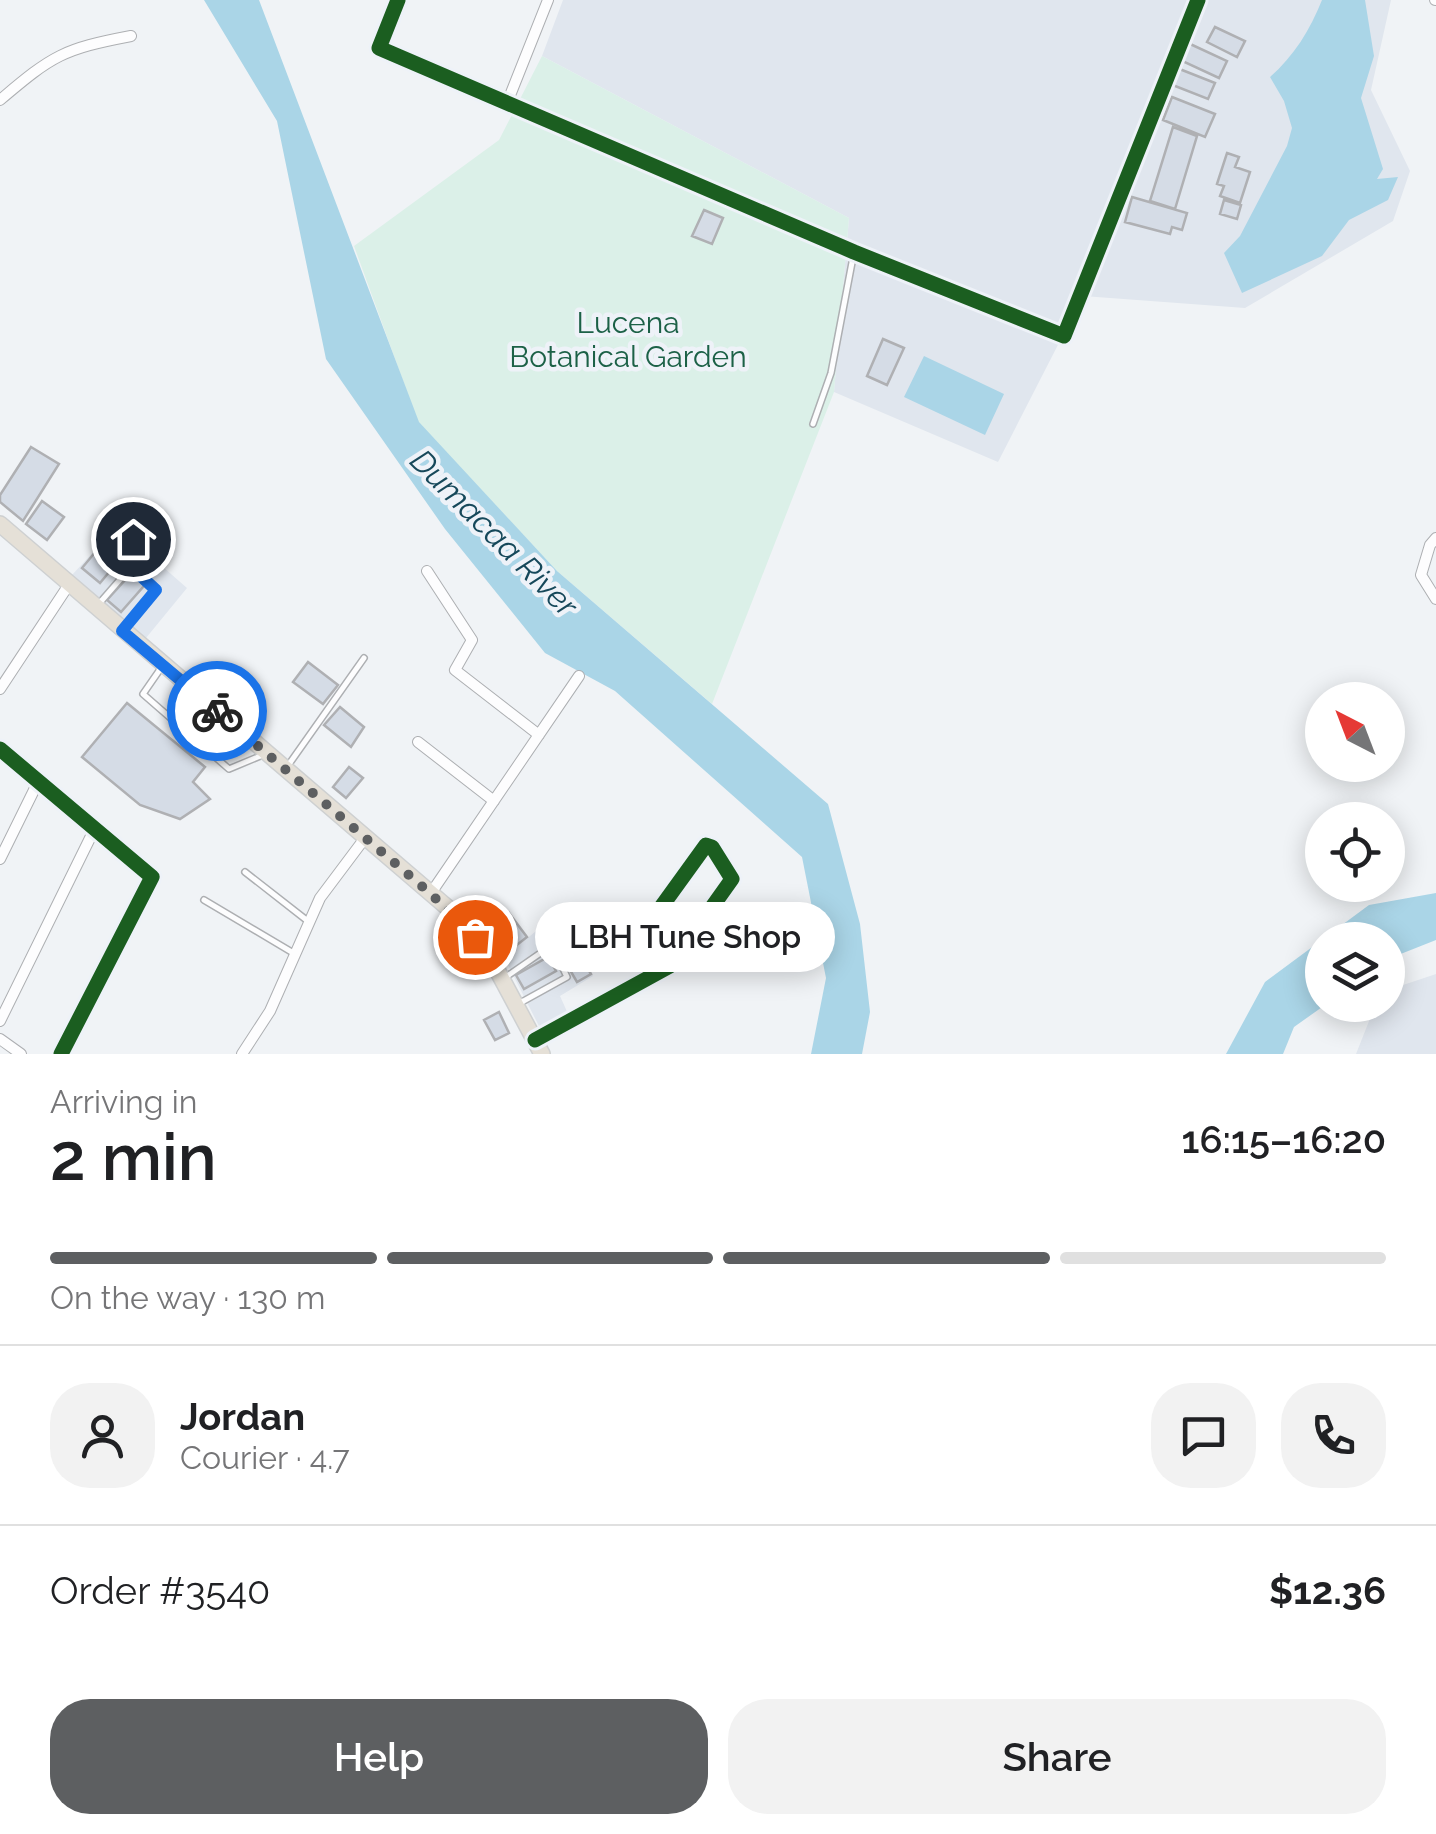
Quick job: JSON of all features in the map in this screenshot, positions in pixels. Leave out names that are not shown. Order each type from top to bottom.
[{"type":"main road","points":[[0,524],[462,920],[503,979],[538,1047]]},
{"type":"street","points":[[398,0],[379,48],[854,252],[1064,336],[1198,0]]},
{"type":"street","points":[[507,102],[548,0]]},
{"type":"street","points":[[0,100],[46,61],[73,47],[131,36]]},
{"type":"street","points":[[1436,538],[1430,545],[1421,576],[1436,599]]},
{"type":"street","points":[[426,571],[472,640],[455,670],[539,735]]},
{"type":"street","points":[[0,689],[68,586]]},
{"type":"street","points":[[431,894],[580,676]]},
{"type":"street","points":[[418,742],[494,801]]},
{"type":"street","points":[[0,749],[152,877],[61,1054]]},
{"type":"street","points":[[0,859],[38,782]]},
{"type":"street","points":[[0,1022],[95,828]]},
{"type":"street","points":[[242,1054],[270,1011],[320,898],[365,838]]},
{"type":"street","points":[[538,1047],[670,966],[732,879],[712,847],[706,846],[659,910],[688,937]]},
{"type":"street","points":[[0,1038],[21,1054]]},
{"type":"lane","points":[[813,424],[831,373],[854,252]]},
{"type":"lane","points":[[95,608],[131,567],[133,539]]},
{"type":"lane","points":[[122,631],[156,590],[131,567]]},
{"type":"lane","points":[[286,769],[364,658]]},
{"type":"lane","points":[[162,665],[143,694],[229,768],[267,754]]},
{"type":"lane","points":[[245,872],[309,922]]},
{"type":"lane","points":[[204,900],[295,954]]},
{"type":"lane","points":[[503,979],[552,945],[567,977],[517,1004]]},
{"type":"shaded area","points":[[563,0],[1391,0],[1371,90],[1410,171],[1393,221],[1245,308],[1083,296],[998,462],[834,392],[849,218],[542,56]]},
{"type":"shaded area","points":[[130,512],[159,527],[147,553],[187,588],[146,638],[72,575]]},
{"type":"shaded area","points":[[546,923],[556,943],[573,934],[593,976],[560,996],[569,1016],[541,1030],[504,957]]},
{"type":"shaded area","points":[[1436,974],[1436,1054],[1356,1054],[1369,1022],[1405,1022],[1405,984]]},
{"type":"green space","name":"Lucena Botanical Garden","points":[[542,56],[849,218],[834,392],[712,704],[557,571],[418,422],[354,246],[499,140]]},
{"type":"water","name":"Dumacaa River","points":[[204,0],[259,0],[419,422],[557,571],[828,804],[860,924],[870,1012],[862,1054],[811,1054],[826,978],[802,857],[615,691],[545,653],[445,529],[326,359],[277,121]]},
{"type":"water","points":[[1322,0],[1365,0],[1374,56],[1361,98],[1383,169],[1377,179],[1398,177],[1388,200],[1349,220],[1322,256],[1242,293],[1224,253],[1240,236],[1287,146],[1292,128],[1284,101],[1270,77],[1300,42]]},
{"type":"water","points":[[924,356],[1004,394],[985,435],[904,397]]},
{"type":"water","points":[[1436,893],[1436,940],[1405,952],[1405,922],[1346,922],[1369,905],[1405,902],[1405,899]]},
{"type":"water","points":[[1305,952],[1305,1019],[1294,1027],[1283,1054],[1226,1054],[1265,982]]},
{"type":"building","points":[[1215,27],[1245,41],[1237,57],[1207,42]]},
{"type":"building","points":[[1188,43],[1227,61],[1219,78],[1180,60]]},
{"type":"building","points":[[1177,68],[1215,83],[1208,99],[1170,84]]},
{"type":"building","points":[[1172,97],[1215,114],[1205,137],[1163,120]]},
{"type":"building","points":[[1173,127],[1197,136],[1175,209],[1150,201]]},
{"type":"building","points":[[1227,153],[1239,157],[1235,167],[1250,172],[1240,203],[1220,196],[1224,186],[1217,184]]},
{"type":"building","points":[[1132,197],[1187,213],[1182,230],[1172,227],[1170,234],[1125,222]]},
{"type":"building","points":[[1224,200],[1241,205],[1237,219],[1220,214]]},
{"type":"building","points":[[704,210],[723,218],[712,244],[692,236]]},
{"type":"building","points":[[883,339],[904,348],[887,385],[867,376]]},
{"type":"building","points":[[31,447],[59,464],[23,521],[0,502],[0,495]]},
{"type":"building","points":[[42,501],[64,517],[47,540],[26,524]]},
{"type":"building","points":[[124,520],[134,532],[119,545],[109,534]]},
{"type":"building","points":[[102,544],[120,559],[100,583],[82,568]]},
{"type":"building","points":[[137,567],[150,579],[121,612],[107,600]]},
{"type":"building","points":[[308,662],[338,685],[323,704],[293,682]]},
{"type":"building","points":[[224,669],[233,678],[218,688],[209,679]]},
{"type":"building","points":[[242,698],[261,717],[250,728],[231,709]]},
{"type":"building","points":[[127,703],[205,767],[193,782],[210,799],[180,819],[140,805],[82,757]]},
{"type":"building","points":[[340,707],[364,727],[351,747],[324,725]]},
{"type":"building","points":[[349,767],[363,778],[346,798],[333,787]]},
{"type":"building","points":[[509,913],[527,937],[508,952],[490,927]]},
{"type":"building","points":[[574,945],[591,974],[577,982],[560,953]]},
{"type":"building","points":[[548,957],[556,971],[524,989],[516,975]]},
{"type":"building","points":[[499,1012],[509,1033],[495,1040],[484,1020]]},
{"type":"cycle path","points":[[398,0],[379,48],[854,252],[1064,336],[1198,0]]},
{"type":"cycle path","points":[[0,749],[152,877],[61,1054]]},
{"type":"cycle path","points":[[535,1040],[670,966],[732,879],[712,847],[706,845],[659,910],[688,937]]},
{"type":"way so far","points":[[217,711],[462,920],[475,937]]},
{"type":"place","name":"LBH Tune Shop","points":[[475,937]]},
{"type":"route","points":[[133,539],[131,567],[156,590],[122,631],[217,711]]}]
